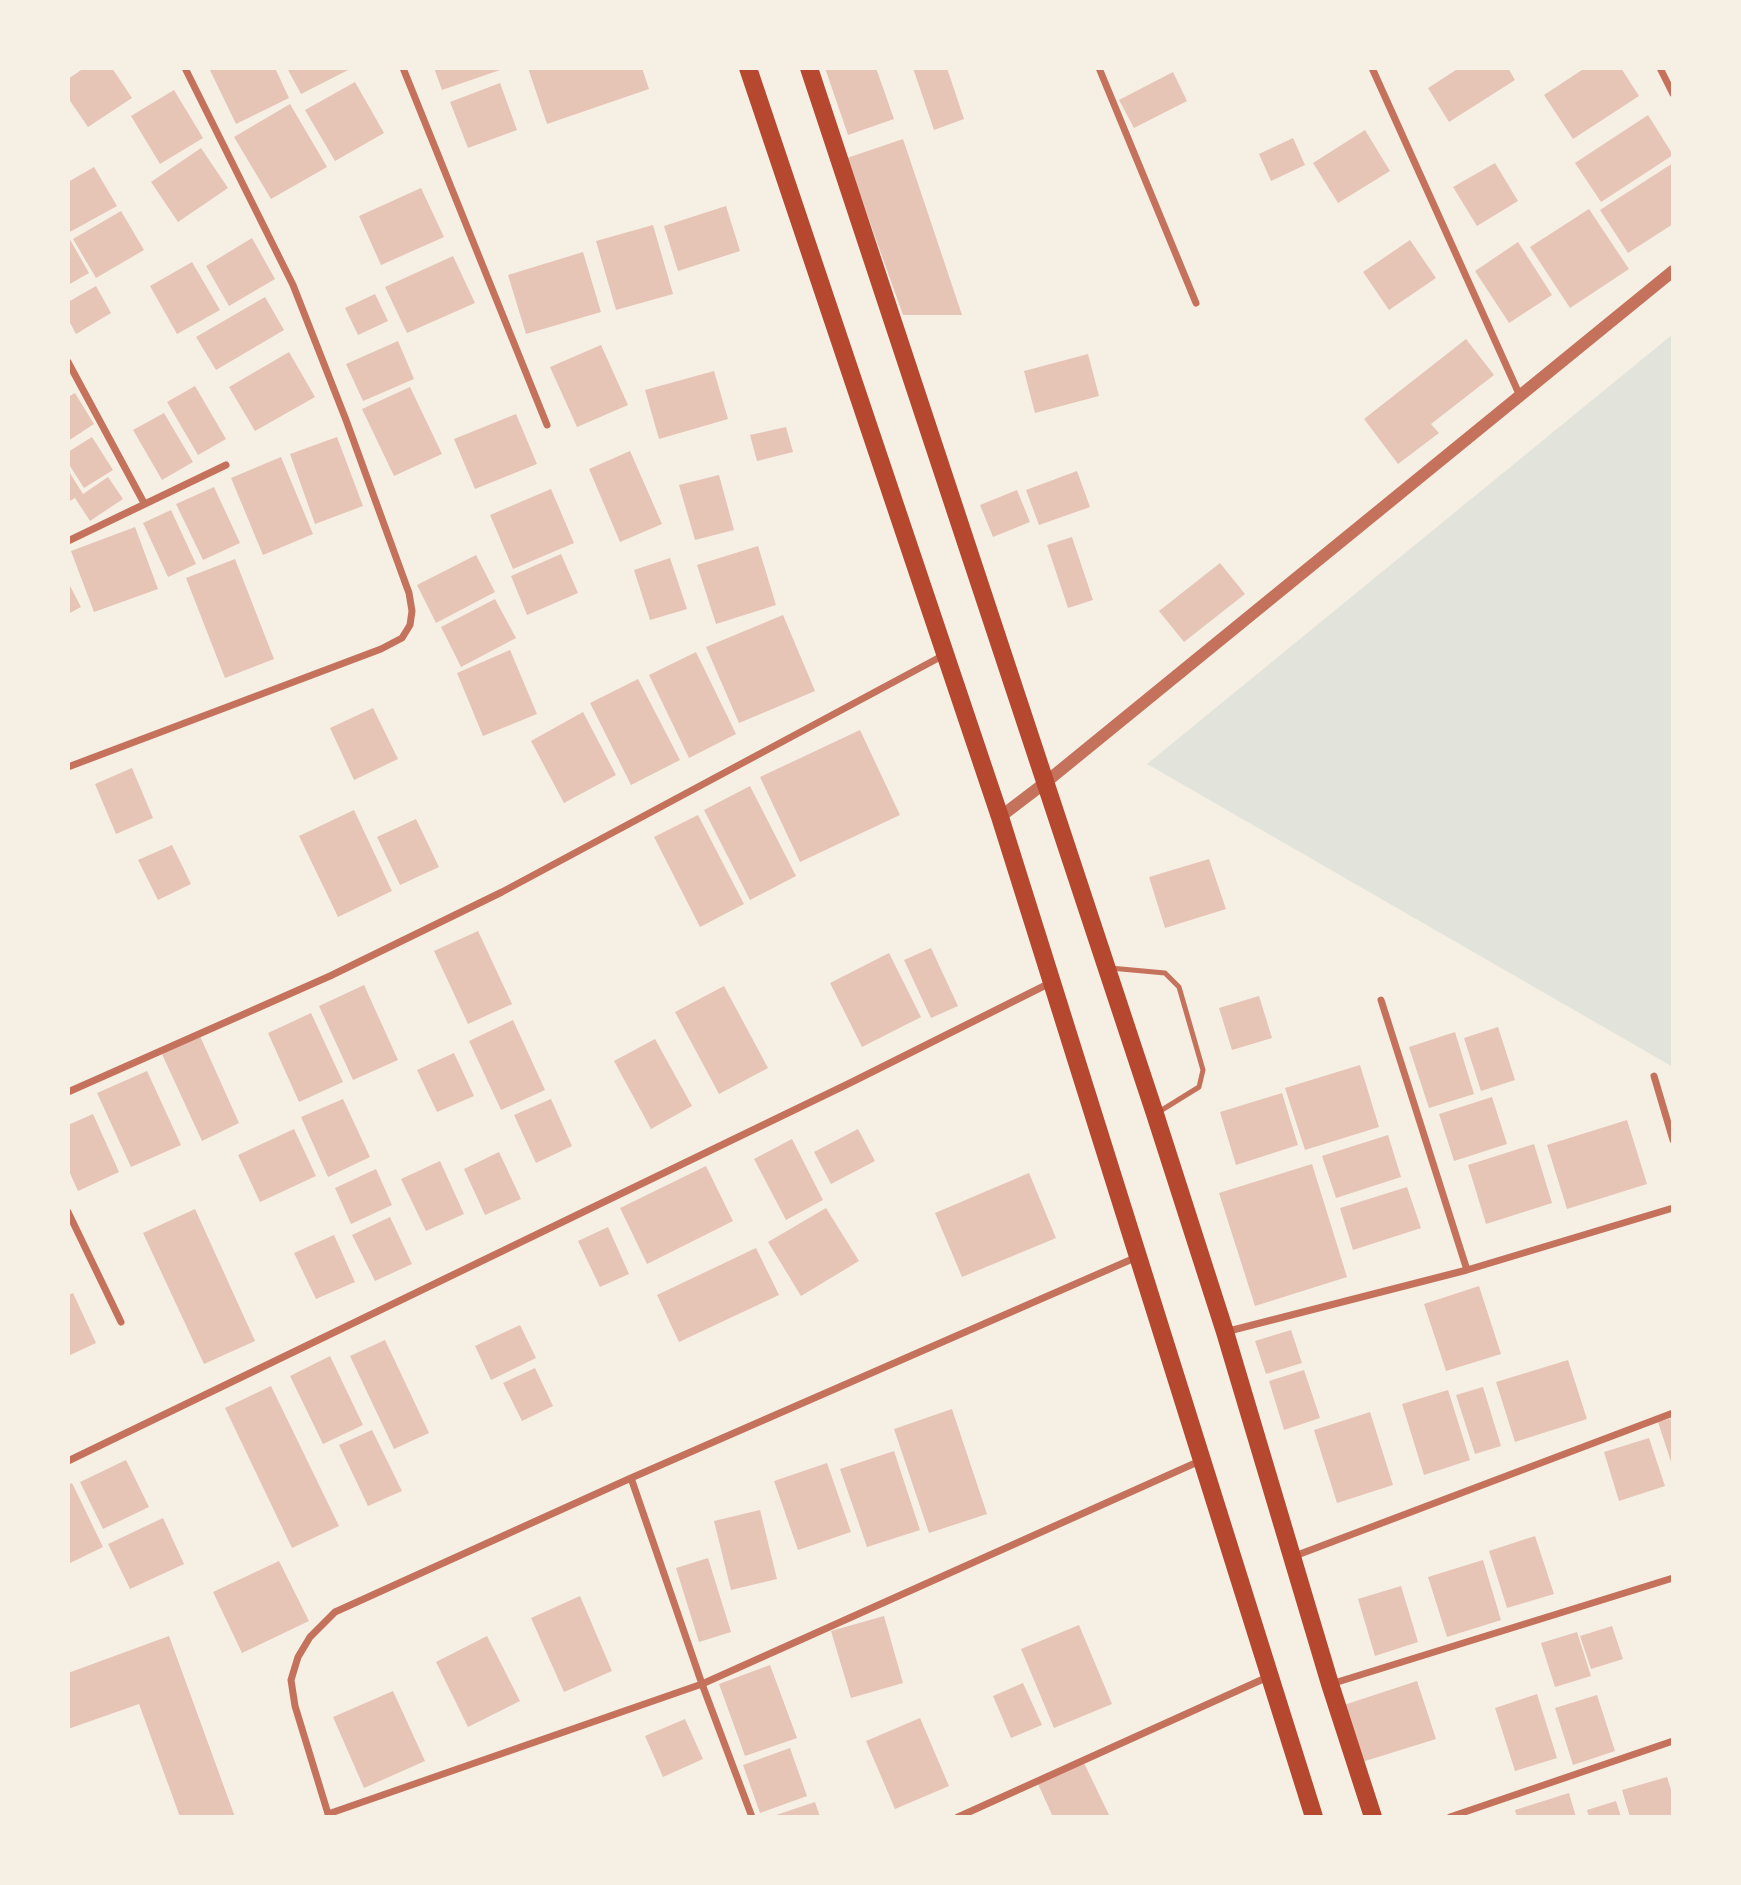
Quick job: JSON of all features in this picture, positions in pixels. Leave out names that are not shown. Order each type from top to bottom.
[{"type":"main road","points":[[748,68],[1000,817],[1314,1817]]},
{"type":"main road","points":[[809,68],[1155,1114],[1225,1332],[1330,1684],[1373,1817]]},
{"type":"street","points":[[68,767],[381,649],[402,638],[410,625],[412,611],[409,593],[293,285],[185,68]]},
{"type":"street","points":[[403,68],[547,425]]},
{"type":"street","points":[[1098,68],[1196,303]]},
{"type":"street","points":[[1372,68],[1520,396]]},
{"type":"street","points":[[1660,68],[1673,93]]},
{"type":"street","points":[[1000,817],[1673,271]]},
{"type":"street","points":[[69,367],[144,503]]},
{"type":"street","points":[[68,541],[226,465]]},
{"type":"street","points":[[68,1092],[330,976],[502,892],[945,654]]},
{"type":"street","points":[[68,1461],[852,1082],[1052,982]]},
{"type":"street","points":[[1381,1000],[1467,1270]]},
{"type":"street","points":[[1654,1076],[1673,1140]]},
{"type":"street","points":[[1225,1332],[1467,1270],[1673,1208]]},
{"type":"street","points":[[68,1212],[121,1322]]},
{"type":"street","points":[[1138,1257],[632,1478],[335,1612],[310,1637],[298,1657],[291,1680],[295,1706],[329,1815],[702,1684],[1202,1460]]},
{"type":"street","points":[[1292,1557],[1673,1413]]},
{"type":"street","points":[[632,1478],[702,1684],[752,1817]]},
{"type":"street","points":[[1330,1684],[1673,1578]]},
{"type":"street","points":[[958,1817],[1270,1676]]},
{"type":"street","points":[[1450,1817],[1673,1741]]},
{"type":"lane","points":[[1107,967],[1166,973],[1179,987],[1203,1070],[1199,1087],[1155,1114]]},
{"type":"shaded area","points":[[1673,334],[1673,1067],[1147,764]]},
{"type":"building","points":[[84,68],[112,68],[132,98],[88,127],[68,98],[68,79]]},
{"type":"building","points":[[209,68],[275,68],[289,98],[236,124]]},
{"type":"building","points":[[287,68],[352,68],[301,94]]},
{"type":"building","points":[[434,68],[503,68],[503,69],[442,90]]},
{"type":"building","points":[[528,68],[642,68],[649,89],[547,124]]},
{"type":"building","points":[[825,68],[876,68],[894,119],[848,135]]},
{"type":"building","points":[[913,68],[947,68],[964,119],[934,130]]},
{"type":"building","points":[[1459,68],[1508,68],[1515,80],[1449,122],[1428,88]]},
{"type":"building","points":[[1585,68],[1621,68],[1639,96],[1573,139],[1544,95]]},
{"type":"building","points":[[1173,72],[1187,101],[1134,128],[1119,100]]},
{"type":"building","points":[[355,82],[384,133],[335,161],[305,110]]},
{"type":"building","points":[[500,83],[517,130],[468,148],[450,102]]},
{"type":"building","points":[[174,90],[203,138],[160,164],[131,116]]},
{"type":"building","points":[[290,104],[327,167],[271,199],[234,137]]},
{"type":"building","points":[[1648,115],[1673,155],[1601,202],[1575,163]]},
{"type":"building","points":[[1365,130],[1390,171],[1338,203],[1313,163]]},
{"type":"building","points":[[1293,138],[1305,165],[1271,181],[1259,154]]},
{"type":"building","points":[[903,139],[962,315],[903,315],[847,158]]},
{"type":"building","points":[[201,148],[228,188],[178,222],[151,182]]},
{"type":"building","points":[[1495,163],[1518,201],[1477,226],[1453,187]]},
{"type":"building","points":[[1673,163],[1673,224],[1628,253],[1600,210]]},
{"type":"building","points":[[94,167],[117,206],[68,233],[68,182]]},
{"type":"building","points":[[421,188],[444,237],[381,265],[359,216]]},
{"type":"building","points":[[726,206],[740,251],[678,271],[664,226]]},
{"type":"building","points":[[1589,209],[1629,269],[1570,308],[1530,247]]},
{"type":"building","points":[[121,211],[144,250],[96,278],[73,239]]},
{"type":"building","points":[[653,225],[673,294],[616,310],[596,241]]},
{"type":"building","points":[[68,236],[89,273],[68,285]]},
{"type":"building","points":[[252,238],[275,279],[229,306],[206,266]]},
{"type":"building","points":[[1410,240],[1436,278],[1389,310],[1363,272]]},
{"type":"building","points":[[1518,242],[1552,295],[1509,323],[1475,271]]},
{"type":"building","points":[[583,252],[601,312],[526,334],[508,275]]},
{"type":"building","points":[[453,256],[475,303],[407,333],[385,287]]},
{"type":"building","points":[[192,262],[220,310],[177,334],[150,286]]},
{"type":"building","points":[[96,286],[111,313],[76,334],[68,319],[68,302]]},
{"type":"building","points":[[375,294],[388,321],[358,335],[345,308]]},
{"type":"building","points":[[265,297],[284,330],[216,370],[196,337]]},
{"type":"building","points":[[1466,339],[1494,375],[1431,424],[1439,433],[1398,464],[1364,419]]},
{"type":"building","points":[[398,341],[414,379],[363,401],[346,364]]},
{"type":"building","points":[[601,345],[628,405],[577,427],[550,367]]},
{"type":"building","points":[[289,352],[315,397],[255,431],[229,387]]},
{"type":"building","points":[[1088,354],[1099,396],[1035,413],[1024,371]]},
{"type":"building","points":[[714,371],[728,419],[659,439],[645,390]]},
{"type":"building","points":[[195,386],[226,439],[198,455],[167,402]]},
{"type":"building","points":[[410,387],[442,454],[394,476],[362,409]]},
{"type":"building","points":[[75,393],[94,424],[68,441],[68,397]]},
{"type":"building","points":[[164,413],[193,462],[162,480],[133,430]]},
{"type":"building","points":[[516,414],[537,464],[475,489],[454,439]]},
{"type":"building","points":[[786,427],[793,452],[757,461],[750,435]]},
{"type":"building","points":[[92,437],[113,470],[84,488],[68,463],[68,452]]},
{"type":"building","points":[[337,437],[363,506],[315,524],[290,454]]},
{"type":"building","points":[[630,451],[662,524],[620,542],[589,469]]},
{"type":"building","points":[[281,457],[313,534],[263,555],[231,478]]},
{"type":"building","points":[[68,470],[83,494],[108,477],[123,499],[90,521],[75,498],[68,502]]},
{"type":"building","points":[[1077,471],[1090,507],[1039,525],[1026,490]]},
{"type":"building","points":[[719,475],[734,530],[695,540],[679,485]]},
{"type":"building","points":[[214,487],[240,543],[203,560],[176,504]]},
{"type":"building","points":[[551,489],[574,543],[513,569],[490,515]]},
{"type":"building","points":[[1017,490],[1030,522],[993,537],[980,505]]},
{"type":"building","points":[[171,510],[196,564],[168,577],[143,523]]},
{"type":"building","points":[[135,527],[158,589],[94,612],[71,551]]},
{"type":"building","points":[[1072,537],[1093,600],[1068,608],[1047,545]]},
{"type":"building","points":[[758,546],[776,605],[716,624],[697,565]]},
{"type":"building","points":[[561,554],[578,593],[527,615],[511,576]]},
{"type":"building","points":[[476,555],[495,592],[436,623],[417,585]]},
{"type":"building","points":[[670,558],[687,609],[650,620],[634,570]]},
{"type":"building","points":[[235,559],[274,659],[225,678],[186,578]]},
{"type":"building","points":[[1220,563],[1245,594],[1184,642],[1159,611]]},
{"type":"building","points":[[68,582],[81,607],[68,614]]},
{"type":"building","points":[[495,599],[516,638],[461,667],[441,627]]},
{"type":"building","points":[[783,615],[815,691],[739,723],[706,647]]},
{"type":"building","points":[[510,650],[537,714],[483,736],[457,673]]},
{"type":"building","points":[[696,652],[736,734],[689,758],[649,675]]},
{"type":"building","points":[[638,679],[680,760],[631,785],[590,703]]},
{"type":"building","points":[[373,708],[398,759],[354,780],[330,728]]},
{"type":"building","points":[[583,712],[616,775],[564,803],[531,741]]},
{"type":"building","points":[[860,730],[900,815],[800,862],[760,777]]},
{"type":"building","points":[[132,768],[153,818],[116,834],[95,784]]},
{"type":"building","points":[[750,786],[796,876],[750,900],[704,810]]},
{"type":"building","points":[[354,810],[392,891],[338,917],[299,836]]},
{"type":"building","points":[[698,815],[744,904],[700,927],[654,837]]},
{"type":"building","points":[[416,819],[439,867],[400,885],[377,837]]},
{"type":"building","points":[[172,845],[191,884],[158,900],[138,860]]},
{"type":"building","points":[[1209,859],[1226,909],[1165,928],[1149,877]]},
{"type":"building","points":[[478,931],[512,1004],[468,1024],[434,951]]},
{"type":"building","points":[[931,948],[958,1006],[931,1018],[904,960]]},
{"type":"building","points":[[889,953],[921,1017],[862,1047],[830,983]]},
{"type":"building","points":[[364,985],[398,1060],[353,1080],[319,1006]]},
{"type":"building","points":[[724,986],[768,1068],[719,1094],[675,1012]]},
{"type":"building","points":[[1259,996],[1272,1038],[1232,1050],[1219,1008]]},
{"type":"building","points":[[311,1013],[343,1082],[299,1102],[268,1033]]},
{"type":"building","points":[[513,1020],[545,1090],[501,1110],[469,1041]]},
{"type":"building","points":[[1498,1027],[1515,1080],[1481,1091],[1464,1038]]},
{"type":"building","points":[[1455,1032],[1474,1094],[1429,1108],[1409,1047]]},
{"type":"building","points":[[199,1034],[239,1123],[202,1141],[161,1052]]},
{"type":"building","points":[[655,1039],[692,1106],[651,1129],[614,1061]]},
{"type":"building","points":[[454,1053],[474,1096],[437,1112],[417,1070]]},
{"type":"building","points":[[1360,1065],[1379,1127],[1305,1150],[1285,1088]]},
{"type":"building","points":[[147,1071],[181,1145],[131,1167],[97,1093]]},
{"type":"building","points":[[1282,1093],[1298,1145],[1236,1165],[1220,1112]]},
{"type":"building","points":[[1492,1097],[1507,1144],[1454,1161],[1439,1114]]},
{"type":"building","points":[[343,1099],[370,1157],[328,1177],[301,1117]]},
{"type":"building","points":[[551,1099],[572,1146],[536,1163],[514,1115]]},
{"type":"building","points":[[93,1114],[119,1172],[78,1191],[68,1169],[68,1125]]},
{"type":"building","points":[[1627,1120],[1647,1184],[1567,1209],[1547,1145]]},
{"type":"building","points":[[294,1129],[316,1176],[260,1202],[238,1155]]},
{"type":"building","points":[[858,1129],[875,1161],[831,1184],[814,1152]]},
{"type":"building","points":[[1388,1135],[1401,1177],[1336,1198],[1322,1156]]},
{"type":"building","points":[[792,1139],[823,1200],[786,1220],[754,1159]]},
{"type":"building","points":[[1534,1144],[1552,1203],[1486,1224],[1468,1165]]},
{"type":"building","points":[[499,1152],[521,1199],[485,1215],[464,1169]]},
{"type":"building","points":[[440,1161],[464,1214],[426,1231],[401,1179]]},
{"type":"building","points":[[1312,1164],[1347,1277],[1255,1306],[1219,1193]]},
{"type":"building","points":[[706,1166],[733,1221],[647,1264],[620,1208]]},
{"type":"building","points":[[376,1169],[392,1205],[351,1224],[335,1188]]},
{"type":"building","points":[[1029,1173],[1056,1238],[962,1277],[935,1213]]},
{"type":"building","points":[[1407,1187],[1421,1228],[1353,1250],[1340,1208]]},
{"type":"building","points":[[826,1208],[859,1261],[801,1296],[768,1242]]},
{"type":"building","points":[[195,1209],[255,1341],[204,1364],[143,1233]]},
{"type":"building","points":[[390,1217],[412,1264],[375,1281],[352,1235]]},
{"type":"building","points":[[608,1227],[629,1274],[600,1287],[578,1241]]},
{"type":"building","points":[[334,1235],[355,1282],[316,1299],[294,1253]]},
{"type":"building","points":[[756,1248],[779,1295],[679,1342],[657,1295]]},
{"type":"building","points":[[1479,1286],[1501,1354],[1446,1371],[1424,1304]]},
{"type":"building","points":[[73,1293],[96,1343],[68,1356],[68,1295]]},
{"type":"building","points":[[520,1325],[536,1358],[491,1380],[475,1346]]},
{"type":"building","points":[[1291,1330],[1302,1363],[1266,1374],[1255,1341]]},
{"type":"building","points":[[385,1340],[429,1433],[394,1449],[350,1356]]},
{"type":"building","points":[[330,1356],[363,1425],[323,1444],[290,1376]]},
{"type":"building","points":[[1568,1360],[1587,1419],[1515,1442],[1496,1382]]},
{"type":"building","points":[[535,1368],[553,1406],[522,1421],[503,1383]]},
{"type":"building","points":[[1304,1370],[1320,1418],[1284,1430],[1269,1381]]},
{"type":"building","points":[[271,1386],[339,1526],[292,1548],[225,1408]]},
{"type":"building","points":[[1483,1387],[1501,1446],[1475,1454],[1456,1395]]},
{"type":"building","points":[[1448,1390],[1470,1460],[1424,1475],[1402,1404]]},
{"type":"building","points":[[952,1409],[987,1514],[929,1533],[894,1429]]},
{"type":"building","points":[[1370,1412],[1393,1485],[1337,1503],[1314,1430]]},
{"type":"building","points":[[1673,1418],[1673,1465],[1672,1465],[1658,1422]]},
{"type":"building","points":[[372,1430],[402,1491],[368,1506],[339,1445]]},
{"type":"building","points":[[1649,1438],[1665,1486],[1619,1501],[1604,1452]]},
{"type":"building","points":[[894,1451],[920,1530],[867,1547],[840,1469]]},
{"type":"building","points":[[126,1460],[149,1507],[103,1529],[80,1482]]},
{"type":"building","points":[[827,1463],[851,1532],[798,1550],[774,1481]]},
{"type":"building","points":[[72,1483],[103,1547],[68,1564],[68,1485]]},
{"type":"building","points":[[760,1510],[777,1579],[731,1590],[714,1521]]},
{"type":"building","points":[[163,1518],[184,1564],[130,1589],[108,1544]]},
{"type":"building","points":[[1535,1536],[1554,1594],[1507,1608],[1489,1551]]},
{"type":"building","points":[[708,1558],[731,1632],[699,1642],[676,1568]]},
{"type":"building","points":[[1483,1560],[1501,1620],[1447,1637],[1428,1577]]},
{"type":"building","points":[[279,1561],[309,1621],[242,1653],[213,1592]]},
{"type":"building","points":[[1401,1586],[1418,1642],[1375,1656],[1358,1599]]},
{"type":"building","points":[[580,1596],[612,1671],[564,1692],[531,1618]]},
{"type":"building","points":[[884,1616],[903,1683],[851,1698],[831,1631]]},
{"type":"building","points":[[1079,1625],[1112,1704],[1054,1728],[1021,1649]]},
{"type":"building","points":[[1612,1626],[1623,1659],[1591,1669],[1580,1636]]},
{"type":"building","points":[[1577,1632],[1591,1676],[1555,1687],[1541,1643]]},
{"type":"building","points":[[169,1636],[235,1817],[180,1817],[139,1704],[68,1729],[68,1673]]},
{"type":"building","points":[[487,1636],[520,1701],[468,1727],[436,1662]]},
{"type":"building","points":[[770,1665],[797,1738],[745,1756],[719,1684]]},
{"type":"building","points":[[1417,1681],[1436,1739],[1362,1762],[1344,1705]]},
{"type":"building","points":[[1023,1683],[1042,1725],[1011,1738],[993,1696]]},
{"type":"building","points":[[393,1691],[425,1761],[364,1788],[333,1717]]},
{"type":"building","points":[[1537,1694],[1557,1758],[1515,1771],[1495,1708]]},
{"type":"building","points":[[1597,1695],[1615,1751],[1573,1765],[1555,1708]]},
{"type":"building","points":[[920,1718],[949,1786],[895,1809],[866,1741]]},
{"type":"building","points":[[685,1719],[703,1759],[663,1777],[645,1736]]},
{"type":"building","points":[[790,1748],[807,1796],[760,1813],[743,1765]]},
{"type":"building","points":[[1084,1763],[1110,1817],[1053,1817],[1038,1784]]},
{"type":"building","points":[[1667,1777],[1673,1796],[1673,1817],[1630,1817],[1622,1790]]},
{"type":"building","points":[[1569,1793],[1576,1817],[1517,1817],[1515,1810]]},
{"type":"building","points":[[1616,1801],[1621,1817],[1589,1817],[1587,1810]]},
{"type":"building","points":[[815,1802],[820,1817],[773,1816]]}]
